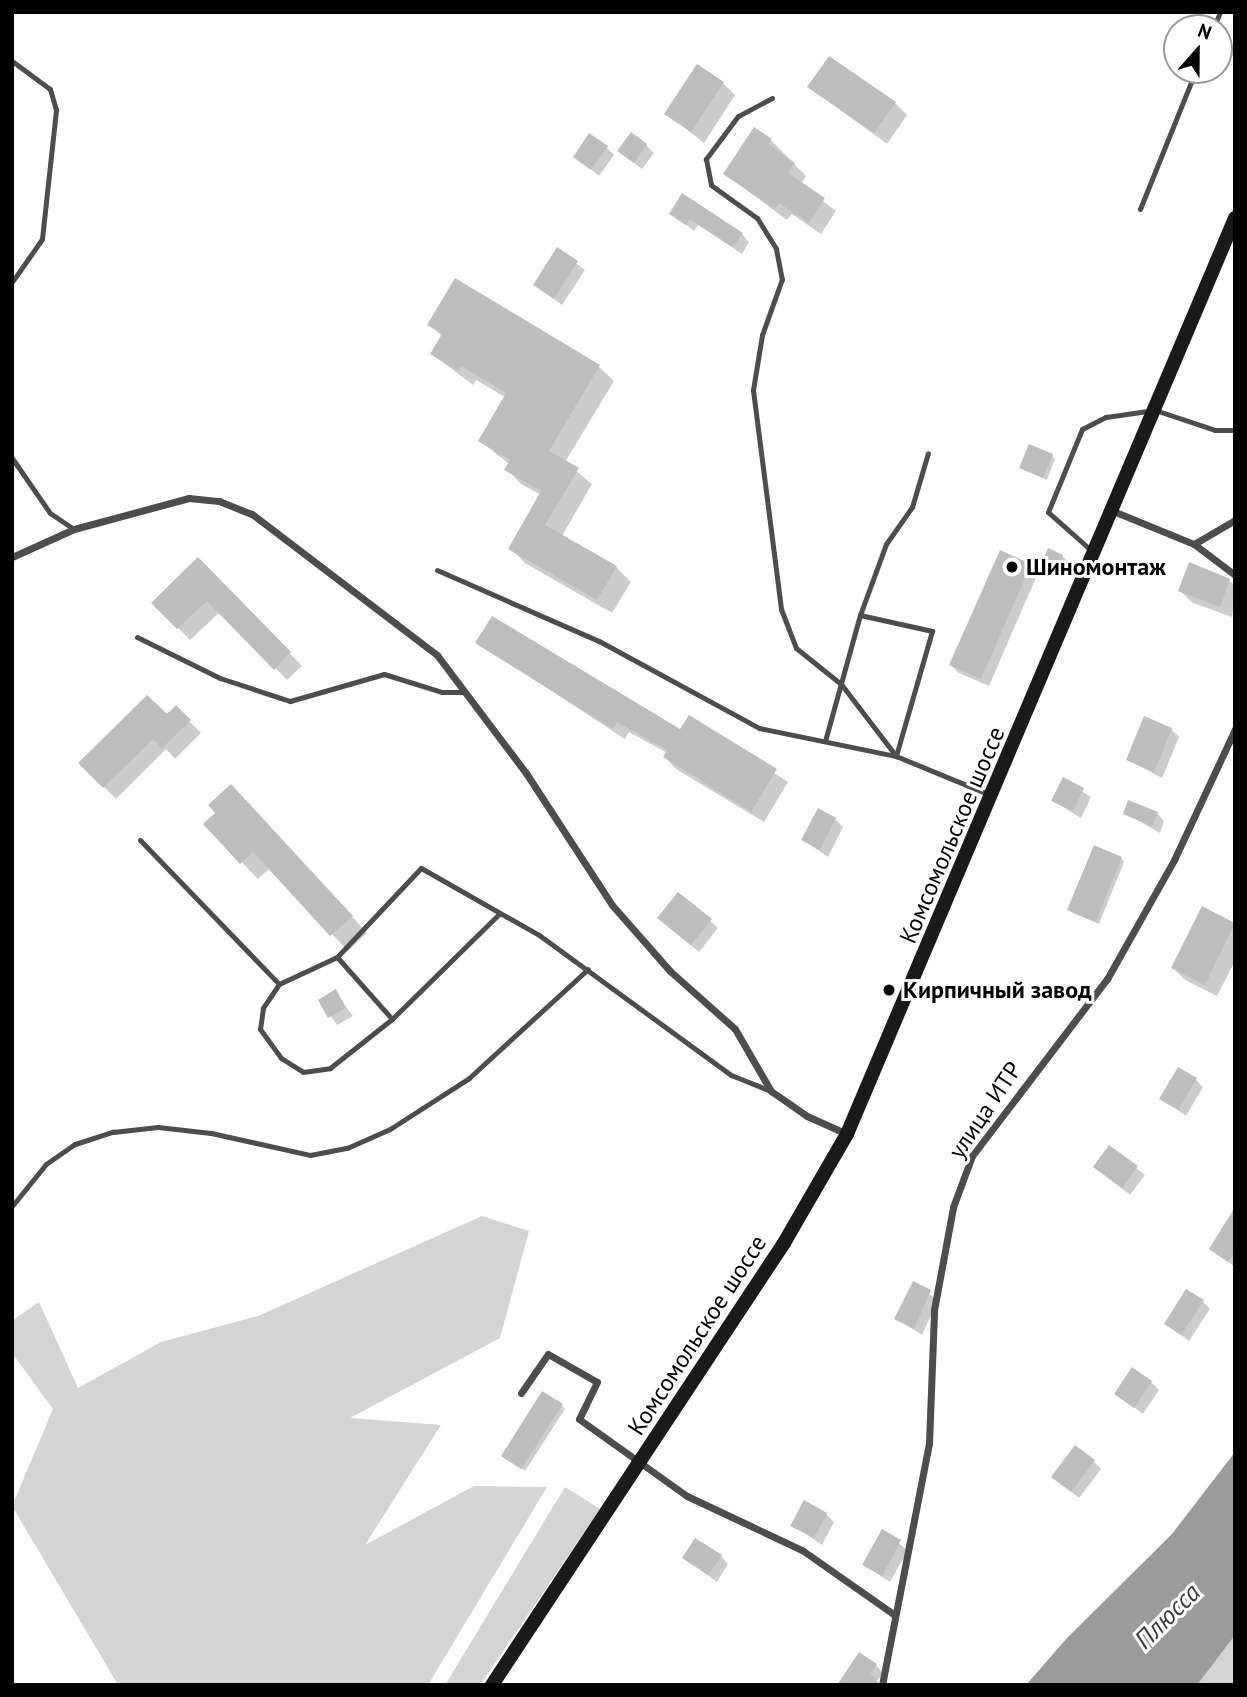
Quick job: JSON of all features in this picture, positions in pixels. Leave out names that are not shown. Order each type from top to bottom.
[{"type":"main road","name":"Комсомольское шоссе","points":[[492,1685],[640,1466],[784,1242],[847,1134],[1096,554],[1235,218]]},
{"type":"street","points":[[12,557],[74,529],[189,498],[219,501],[252,514],[437,655],[462,692],[526,773],[612,905],[670,971],[735,1029],[771,1091],[807,1116],[847,1134]]},
{"type":"street","points":[[1113,511],[1191,543],[1235,575]]},
{"type":"street","points":[[1191,543],[1235,520]]},
{"type":"street","name":"улица ИТР","points":[[882,1685],[889,1667],[895,1615],[929,1443],[934,1310],[953,1208],[972,1156],[1107,979],[1174,860],[1235,729]]},
{"type":"street","points":[[521,1393],[548,1354],[597,1382],[579,1419],[640,1466],[687,1496],[802,1550],[895,1615]]},
{"type":"lane","points":[[12,61],[50,89],[56,110],[42,239],[12,282]]},
{"type":"lane","points":[[1140,209],[1190,84]]},
{"type":"lane","points":[[772,98],[738,116],[706,159],[711,185],[757,218],[776,249],[782,279],[762,335],[753,390],[780,609],[796,648],[841,684],[896,756]]},
{"type":"lane","points":[[1096,554],[1048,512],[1082,429],[1106,417],[1155,410],[1215,430],[1235,430]]},
{"type":"lane","points":[[825,741],[860,615],[886,544],[912,507],[928,453]]},
{"type":"lane","points":[[12,458],[50,513],[74,529]]},
{"type":"lane","points":[[436,570],[599,641],[759,728],[896,756],[993,796]]},
{"type":"lane","points":[[860,615],[932,631],[896,756]]},
{"type":"lane","points":[[137,637],[219,678],[290,701],[384,674],[442,692],[462,692]]},
{"type":"lane","points":[[140,840],[279,984]]},
{"type":"lane","points":[[500,913],[391,1019],[330,1068],[303,1072],[281,1058],[260,1029],[262,1008],[279,984],[337,957],[421,868],[500,913],[588,968],[731,1075],[771,1091]]},
{"type":"lane","points":[[337,957],[391,1019]]},
{"type":"lane","points":[[12,1206],[46,1164],[75,1144],[113,1132],[158,1127],[310,1155],[347,1148],[390,1129],[469,1078],[588,968]]},
{"type":"shaded area","points":[[482,1216],[529,1231],[500,1338],[350,1418],[441,1425],[365,1545],[474,1486],[547,1487],[428,1685],[118,1685],[12,1506],[53,1409],[12,1353],[12,1321],[39,1302],[78,1388],[161,1342],[258,1316]]},
{"type":"shaded area","points":[[565,1487],[600,1509],[480,1685],[445,1685]]},
{"type":"shaded area","points":[[1235,1635],[1235,1685],[1197,1685],[1226,1643]]},
{"type":"water","name":"Плюсса","points":[[1235,1452],[1235,1635],[1197,1685],[1026,1685],[1067,1638],[1172,1534]]},
{"type":"building","points":[[829,56],[896,102],[874,133],[807,87]]},
{"type":"building","points":[[697,64],[724,82],[691,132],[664,114]]},
{"type":"building","points":[[754,127],[772,139],[768,144],[795,163],[788,173],[825,198],[809,223],[779,203],[775,209],[723,174]]},
{"type":"building","points":[[631,132],[647,144],[634,163],[617,151]]},
{"type":"building","points":[[589,133],[608,146],[591,170],[573,157]]},
{"type":"building","points":[[682,193],[743,233],[733,247],[690,219],[686,225],[669,214]]},
{"type":"building","points":[[557,247],[578,261],[554,299],[533,285]]},
{"type":"building","points":[[455,278],[600,365],[549,451],[579,468],[545,525],[617,566],[597,600],[508,549],[541,491],[504,470],[510,460],[478,441],[506,393],[461,366],[458,371],[430,354],[442,334],[427,325]]},
{"type":"building","points":[[1029,444],[1053,454],[1043,478],[1019,468]]},
{"type":"building","points":[[1048,548],[1063,555],[1057,569],[1042,562]]},
{"type":"building","points":[[1000,550],[1031,564],[981,679],[949,665]]},
{"type":"building","points":[[198,557],[291,652],[274,670],[207,601],[177,629],[151,603]]},
{"type":"building","points":[[1189,562],[1230,579],[1220,607],[1178,591]]},
{"type":"building","points":[[492,616],[680,729],[689,715],[777,769],[751,812],[663,757],[667,750],[617,722],[613,729],[475,643]]},
{"type":"building","points":[[147,695],[167,714],[176,705],[191,720],[162,748],[153,739],[103,788],[78,763]]},
{"type":"building","points":[[1144,716],[1172,728],[1154,772],[1126,760]]},
{"type":"building","points":[[1063,777],[1084,788],[1073,811],[1051,801]]},
{"type":"building","points":[[231,784],[353,916],[330,936],[253,852],[240,864],[203,824],[215,813],[208,805]]},
{"type":"building","points":[[1128,800],[1158,812],[1152,826],[1123,814]]},
{"type":"building","points":[[818,808],[836,818],[820,850],[801,840]]},
{"type":"building","points":[[1094,845],[1122,857],[1096,922],[1067,910]]},
{"type":"building","points":[[678,892],[712,919],[691,945],[657,918]]},
{"type":"building","points":[[1202,906],[1235,923],[1205,985],[1171,968]]},
{"type":"building","points":[[336,989],[346,1008],[328,1018],[318,1000]]},
{"type":"building","points":[[1178,1067],[1197,1078],[1178,1110],[1159,1099]]},
{"type":"building","points":[[1109,1145],[1138,1166],[1122,1188],[1093,1167]]},
{"type":"building","points":[[1235,1207],[1235,1251],[1228,1262],[1209,1249]]},
{"type":"building","points":[[913,1281],[931,1290],[914,1329],[894,1319]]},
{"type":"building","points":[[1186,1289],[1204,1300],[1181,1335],[1164,1324]]},
{"type":"building","points":[[1132,1367],[1152,1381],[1134,1408],[1114,1394]]},
{"type":"building","points":[[542,1391],[563,1404],[521,1469],[501,1456]]},
{"type":"building","points":[[1075,1445],[1095,1460],[1071,1492],[1051,1477]]},
{"type":"building","points":[[804,1500],[827,1513],[814,1538],[790,1526]]},
{"type":"building","points":[[882,1529],[901,1540],[882,1576],[862,1565]]},
{"type":"building","points":[[695,1538],[722,1555],[708,1575],[682,1558]]},
{"type":"building","points":[[859,1652],[877,1664],[870,1674],[877,1679],[876,1685],[837,1685]]},
{"type":"place","name":"Шиномонтаж","points":[[1012,567]]},
{"type":"place","name":"Кирпичный завод","points":[[889,990]]}]
